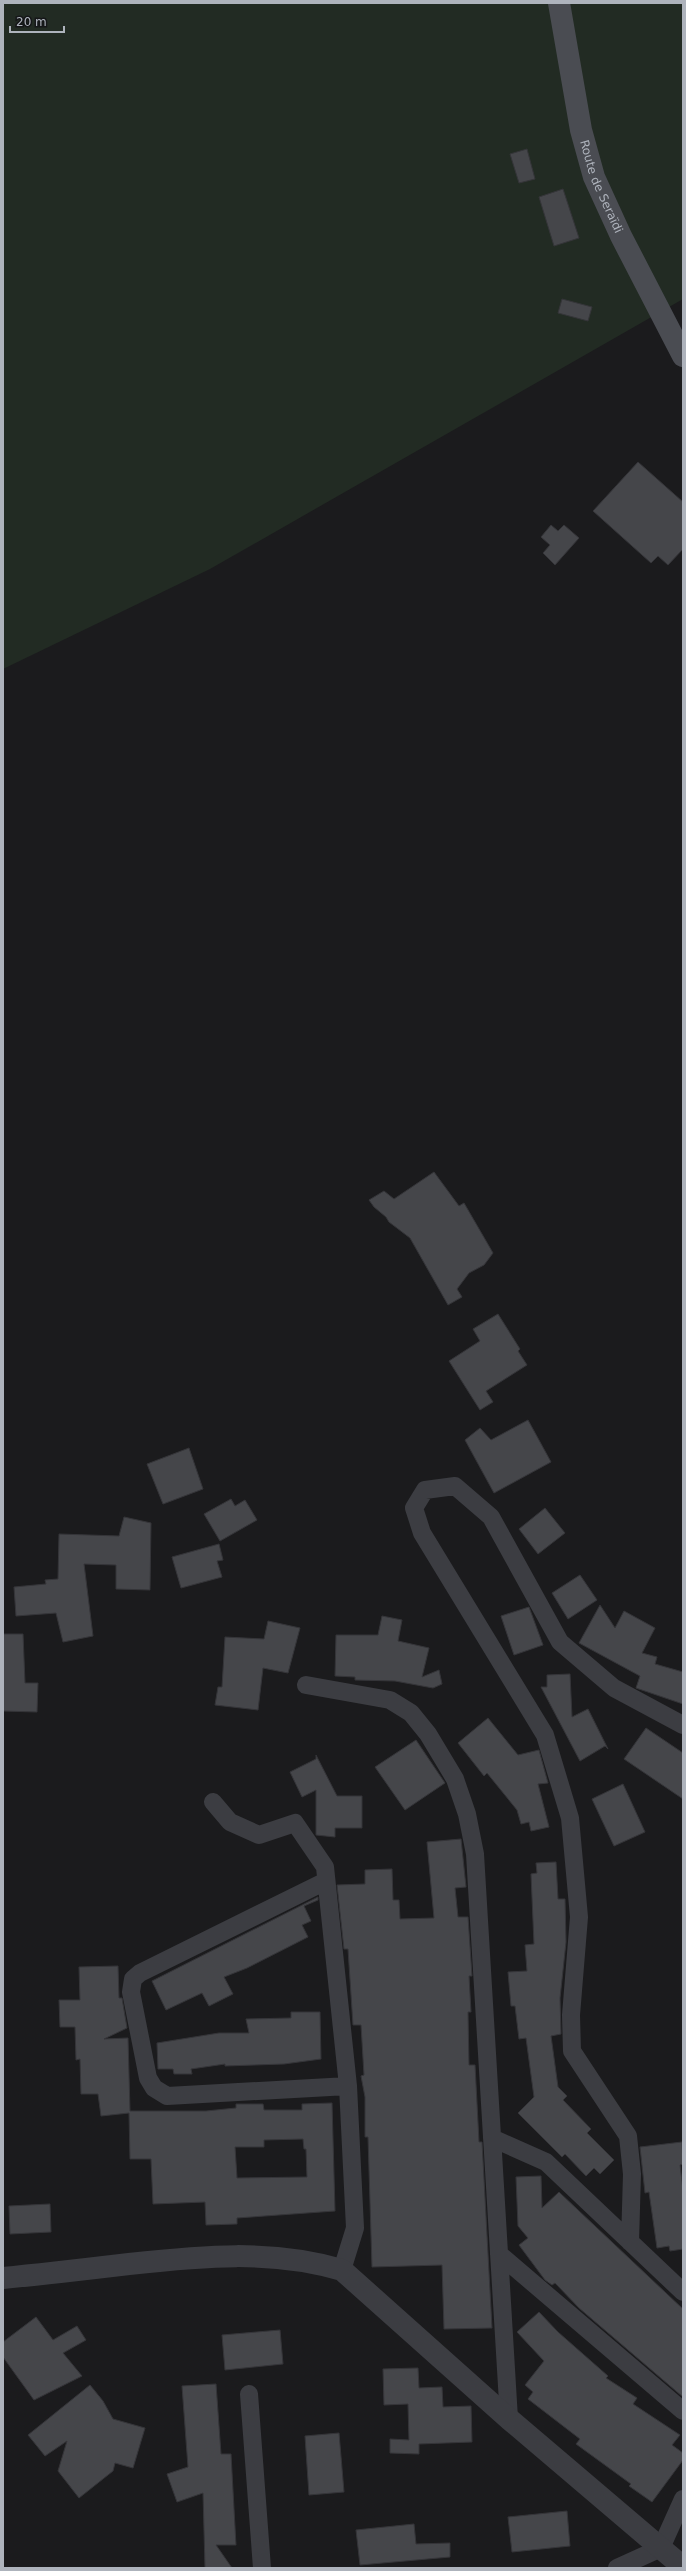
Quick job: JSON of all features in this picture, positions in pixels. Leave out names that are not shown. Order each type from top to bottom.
[{"type":"main road","name":"Route de Seraïdi","points":[[559,3],[581,130],[594,177],[620,236],[683,356]]},
{"type":"street","points":[[630,2242],[632,2174],[628,2136],[572,2051],[571,2015],[579,1917],[570,1818],[545,1735],[422,1532],[414,1508],[424,1490],[455,1486],[491,1517],[560,1642],[614,1688],[683,1725]]},
{"type":"street","points":[[306,1685],[390,1700],[411,1713],[428,1734],[455,1779],[467,1814],[475,1854],[510,2419]]},
{"type":"street","points":[[213,1802],[230,1822],[258,1835],[295,1823],[325,1867],[348,2086],[355,2228],[342,2270]]},
{"type":"street","points":[[326,1881],[140,1973],[133,1979],[131,1992],[148,2078],[154,2088],[167,2096],[348,2086]]},
{"type":"street","points":[[492,2138],[546,2162],[683,2292]]},
{"type":"street","points":[[499,2254],[683,2411]]},
{"type":"street","points":[[3,2278],[210,2255],[273,2258],[317,2263],[342,2270],[510,2419],[683,2567]]},
{"type":"street","points":[[249,2394],[262,2568]]},
{"type":"street","points":[[616,2568],[661,2548],[683,2499]]},
{"type":"shaded area","points":[[3,3],[683,3],[683,299],[210,569],[3,669]]},
{"type":"building","points":[[527,149],[535,179],[519,183],[510,154]]},
{"type":"building","points":[[563,189],[579,238],[554,246],[539,197]]},
{"type":"building","points":[[562,299],[592,307],[588,321],[558,313]]},
{"type":"building","points":[[638,462],[683,502],[683,549],[668,565],[658,556],[651,563],[593,511]]},
{"type":"building","points":[[551,525],[558,531],[564,525],[579,538],[555,565],[543,553],[550,545],[541,537]]},
{"type":"building","points":[[434,1172],[459,1206],[464,1203],[493,1253],[484,1265],[469,1273],[457,1289],[462,1297],[448,1305],[410,1238],[389,1222],[369,1200],[384,1191],[394,1199]]},
{"type":"building","points":[[498,1314],[520,1349],[518,1351],[527,1365],[486,1391],[493,1402],[480,1410],[449,1361],[480,1341],[473,1329]]},
{"type":"building","points":[[528,1420],[551,1462],[494,1493],[465,1440],[480,1428],[491,1440]]},
{"type":"building","points":[[189,1448],[203,1489],[163,1504],[147,1464]]},
{"type":"building","points":[[231,1499],[235,1506],[245,1500],[257,1520],[220,1541],[204,1514]]},
{"type":"building","points":[[545,1508],[565,1533],[538,1554],[519,1529]]},
{"type":"building","points":[[124,1517],[151,1523],[150,1590],[116,1589],[116,1565],[84,1564],[93,1636],[63,1642],[56,1613],[16,1616],[14,1587],[46,1584],[45,1580],[58,1579],[59,1534],[119,1536]]},
{"type":"building","points":[[219,1544],[223,1560],[217,1561],[222,1577],[181,1588],[172,1557]]},
{"type":"building","points":[[580,1575],[597,1600],[568,1619],[552,1593]]},
{"type":"building","points":[[600,1605],[615,1628],[624,1611],[655,1628],[642,1653],[657,1657],[655,1664],[683,1672],[683,1704],[636,1688],[640,1676],[579,1643]]},
{"type":"building","points":[[529,1607],[543,1645],[514,1655],[501,1616]]},
{"type":"building","points":[[382,1616],[402,1620],[398,1641],[429,1648],[422,1677],[439,1670],[442,1684],[433,1688],[395,1681],[355,1680],[355,1677],[335,1676],[336,1635],[378,1635]]},
{"type":"building","points":[[268,1621],[300,1628],[288,1673],[263,1668],[258,1710],[215,1705],[218,1687],[222,1687],[225,1637],[264,1639]]},
{"type":"building","points":[[3,1634],[23,1634],[25,1683],[38,1683],[37,1712],[3,1711]]},
{"type":"building","points":[[570,1674],[572,1717],[588,1709],[608,1749],[605,1746],[580,1761],[541,1687],[547,1687],[547,1675]]},
{"type":"building","points":[[488,1718],[518,1755],[539,1750],[548,1783],[538,1784],[549,1827],[531,1831],[529,1822],[521,1824],[517,1810],[487,1773],[484,1776],[458,1743]]},
{"type":"building","points":[[646,1728],[683,1753],[683,1799],[624,1759]]},
{"type":"building","points":[[416,1740],[445,1783],[405,1810],[375,1767]]},
{"type":"building","points":[[316,1755],[337,1796],[362,1796],[362,1828],[335,1828],[335,1837],[316,1835],[316,1790],[302,1797],[290,1772],[316,1759]]},
{"type":"building","points":[[623,1784],[645,1832],[614,1846],[592,1799]]},
{"type":"building","points":[[461,1839],[466,1887],[455,1888],[458,1917],[468,1917],[472,1976],[469,1976],[471,2012],[468,2012],[469,2065],[475,2065],[479,2142],[482,2142],[492,2328],[444,2329],[442,2265],[372,2267],[368,2137],[365,2137],[365,2097],[361,2076],[364,2075],[361,2025],[353,2025],[348,1949],[344,1949],[337,1885],[365,1884],[365,1870],[392,1869],[393,1900],[399,1900],[400,1919],[434,1918],[427,1842]]},
{"type":"building","points":[[556,1862],[558,1899],[565,1899],[566,1942],[560,1998],[561,2034],[551,2036],[558,2087],[567,2096],[563,2100],[591,2129],[587,2133],[614,2160],[600,2174],[594,2168],[586,2176],[565,2154],[562,2157],[518,2113],[534,2097],[526,2038],[519,2039],[515,2006],[511,2006],[508,1972],[527,1971],[525,1945],[534,1944],[531,1874],[537,1873],[536,1863]]},
{"type":"building","points":[[318,1897],[318,1900],[304,1906],[311,1921],[302,1925],[308,1937],[247,1968],[224,1977],[233,1994],[209,2006],[202,1993],[166,2010],[152,1981]]},
{"type":"building","points":[[118,1966],[119,1998],[122,1998],[127,2028],[104,2039],[128,2038],[130,2111],[206,2111],[236,2108],[236,2104],[263,2104],[264,2110],[302,2110],[302,2104],[332,2103],[335,2211],[237,2218],[237,2224],[206,2225],[205,2202],[153,2204],[151,2159],[130,2159],[129,2113],[101,2116],[98,2094],[81,2094],[80,2059],[76,2060],[75,2027],[60,2027],[59,2000],[80,2000],[79,1967]],"holes":[[[303,2139],[304,2149],[306,2149],[307,2177],[237,2178],[235,2147],[264,2147],[264,2140]]]},
{"type":"building","points":[[291,2012],[320,2012],[321,2059],[284,2064],[225,2066],[225,2064],[191,2069],[192,2074],[174,2074],[173,2069],[158,2069],[157,2043],[219,2033],[249,2033],[246,2019],[291,2018]]},
{"type":"building","points":[[682,2142],[683,2164],[680,2165],[683,2190],[683,2249],[670,2251],[669,2246],[657,2248],[649,2192],[645,2193],[640,2147]]},
{"type":"building","points":[[541,2176],[542,2208],[559,2192],[683,2309],[683,2397],[579,2308],[555,2283],[552,2285],[545,2280],[519,2245],[528,2238],[518,2226],[516,2177]]},
{"type":"building","points":[[50,2204],[51,2232],[10,2234],[9,2206]]},
{"type":"building","points":[[539,2312],[558,2332],[608,2376],[606,2378],[637,2398],[633,2404],[680,2435],[672,2445],[683,2453],[683,2460],[652,2502],[629,2486],[631,2484],[576,2444],[580,2439],[528,2399],[533,2392],[525,2385],[544,2361],[517,2332]]},
{"type":"building","points":[[36,2317],[53,2340],[77,2326],[86,2340],[63,2353],[82,2376],[34,2400],[3,2357],[3,2342]]},
{"type":"building","points":[[280,2330],[283,2364],[225,2370],[222,2335]]},
{"type":"building","points":[[418,2368],[419,2388],[442,2387],[443,2407],[471,2406],[472,2442],[419,2444],[419,2454],[390,2453],[390,2439],[409,2440],[408,2404],[384,2405],[383,2369]]},
{"type":"building","points":[[216,2384],[221,2454],[231,2454],[236,2545],[216,2545],[232,2568],[205,2568],[203,2493],[177,2502],[167,2474],[188,2467],[182,2386]]},
{"type":"building","points":[[90,2385],[103,2401],[113,2419],[145,2428],[133,2468],[115,2463],[113,2471],[79,2498],[58,2471],[67,2441],[45,2456],[28,2435]]},
{"type":"building","points":[[339,2433],[344,2492],[309,2495],[305,2436]]},
{"type":"building","points":[[567,2511],[570,2546],[512,2552],[508,2517]]},
{"type":"building","points":[[414,2524],[416,2544],[450,2543],[450,2557],[360,2565],[356,2530]]}]
